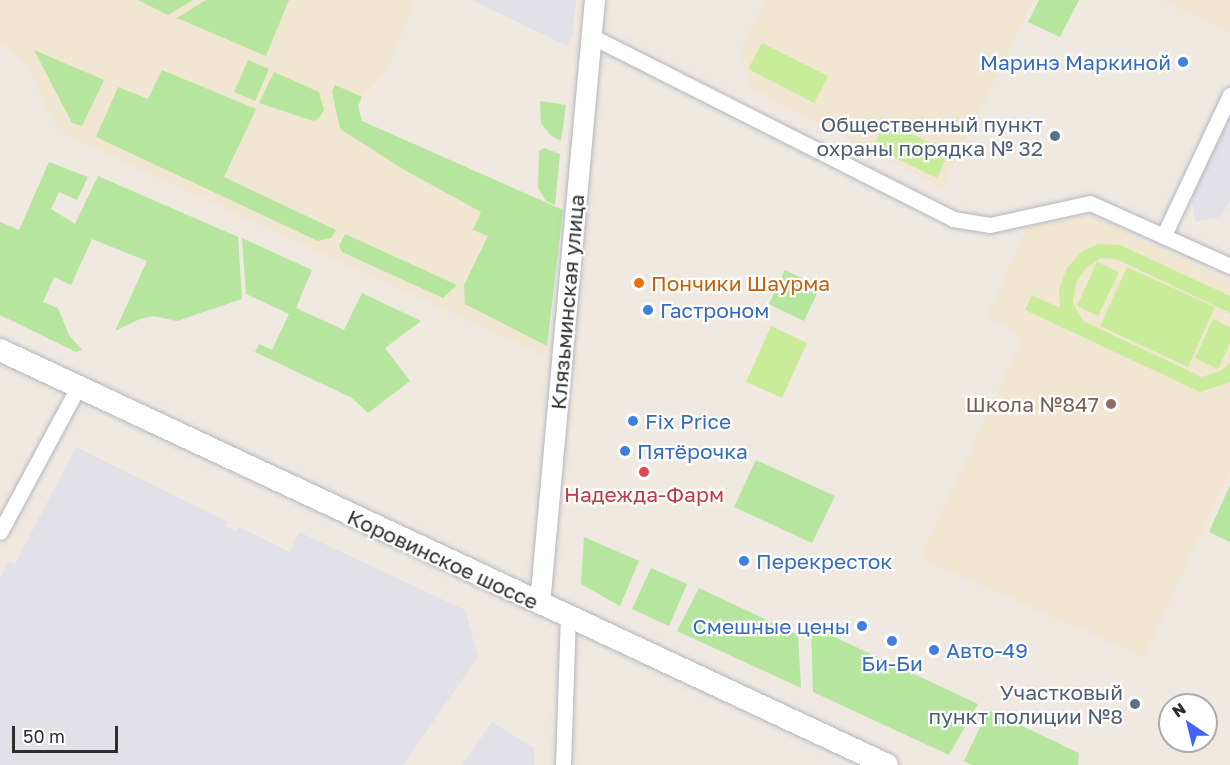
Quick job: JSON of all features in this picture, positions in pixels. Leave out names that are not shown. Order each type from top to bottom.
[{"type":"main road","name":"Коровинское шоссе","points":[[0,350],[887,765]]},
{"type":"street","name":"Клязьминская улица","points":[[540,604],[595,0]]},
{"type":"street","points":[[591,36],[967,224],[1002,224],[1090,203],[1230,266]]},
{"type":"street","points":[[1164,235],[1230,95]]},
{"type":"street","points":[[0,532],[78,387]]},
{"type":"street","points":[[564,765],[568,617]]},
{"type":"shaded area","points":[[0,0],[415,0],[387,71],[362,97],[359,115],[362,122],[563,210],[545,356],[68,136],[52,120],[26,63],[0,44]]},
{"type":"shaded area","points":[[472,0],[576,0],[573,34],[567,46]]},
{"type":"shaded area","points":[[765,0],[1033,0],[943,188],[751,88],[740,51]]},
{"type":"shaded area","points":[[1162,0],[1230,0],[1230,32]]},
{"type":"shaded area","points":[[1230,110],[1230,200],[1222,216],[1195,222],[1191,193]]},
{"type":"shaded area","name":"Школа №847","points":[[1081,216],[1097,218],[1230,282],[1230,471],[1144,657],[920,558],[1023,337],[987,316],[1027,227]]},
{"type":"shaded area","points":[[76,447],[228,522],[226,526],[236,531],[239,527],[290,552],[299,532],[465,610],[478,657],[403,765],[0,765],[0,578],[9,561],[15,564]]},
{"type":"shaded area","points":[[492,722],[534,748],[534,765],[462,765]]},
{"type":"green space","points":[[138,0],[193,0],[168,15]]},
{"type":"green space","points":[[206,0],[289,0],[266,56],[177,18]]},
{"type":"green space","points":[[1039,0],[1079,0],[1060,37],[1028,22]]},
{"type":"green space","points":[[762,43],[828,76],[814,103],[748,69]]},
{"type":"green space","points":[[34,50],[104,80],[82,126],[72,123]]},
{"type":"green space","points":[[248,60],[269,69],[255,101],[234,92]]},
{"type":"green space","points":[[162,70],[256,109],[224,177],[336,230],[331,238],[318,241],[96,137],[118,87],[148,99]]},
{"type":"green space","points":[[274,72],[319,92],[324,110],[318,119],[313,121],[259,103]]},
{"type":"green space","points":[[335,85],[362,97],[358,106],[362,121],[563,210],[547,346],[465,304],[464,285],[488,236],[473,230],[481,212],[408,172],[340,129],[332,91]]},
{"type":"green space","points":[[540,101],[566,105],[561,141],[550,135],[541,123]]},
{"type":"green space","points":[[886,122],[949,152],[937,178],[873,147]]},
{"type":"green space","points":[[544,148],[560,154],[555,205],[546,201],[538,188],[539,151]]},
{"type":"green space","points":[[49,162],[88,177],[77,200],[59,192],[51,209],[75,224],[98,176],[238,237],[242,299],[177,321],[153,316],[140,319],[115,331],[147,261],[92,239],[71,285],[54,277],[43,302],[58,308],[69,335],[82,350],[76,352],[0,315],[0,222],[19,230]]},
{"type":"green space","points":[[345,234],[457,285],[443,298],[342,252],[339,246]]},
{"type":"green space","points":[[242,238],[312,270],[296,308],[344,330],[362,293],[421,321],[385,348],[410,381],[368,413],[352,398],[255,352],[259,344],[272,350],[289,314],[246,294]]},
{"type":"green space","points":[[1099,244],[1120,245],[1230,296],[1230,313],[1116,259],[1101,258],[1085,269],[1076,283],[1073,302],[1083,321],[1202,377],[1220,371],[1230,363],[1230,382],[1200,392],[1025,310],[1032,295],[1060,308],[1059,289],[1067,268],[1082,251]]},
{"type":"green space","points":[[1097,262],[1119,272],[1098,316],[1077,306]]},
{"type":"green space","points":[[1127,267],[1215,307],[1188,367],[1100,326]]},
{"type":"green space","points":[[785,270],[820,287],[804,321],[769,304]]},
{"type":"green space","points":[[1213,319],[1230,327],[1230,343],[1218,369],[1195,358]]},
{"type":"green space","points":[[771,326],[807,343],[782,398],[746,382]]},
{"type":"green space","points":[[756,460],[835,496],[812,543],[734,507]]},
{"type":"green space","points":[[1230,485],[1230,542],[1209,532]]},
{"type":"green space","points":[[584,537],[639,561],[620,606],[581,584]]},
{"type":"green space","points":[[651,568],[687,584],[669,626],[632,609]]},
{"type":"green space","points":[[699,588],[798,635],[801,688],[677,631]]},
{"type":"green space","points":[[811,626],[978,704],[949,755],[813,692]]},
{"type":"green space","points":[[988,710],[1079,753],[1078,765],[972,765],[964,761]]},
{"type":"place","name":"Маринэ Маркиной","points":[[1183,62]]},
{"type":"place","name":"Общественный пункт охраны порядка № 32","points":[[1055,136]]},
{"type":"place","name":"Пончики Шаурма","points":[[639,283]]},
{"type":"place","name":"Гастроном","points":[[648,310]]},
{"type":"place","name":"Школа №847","points":[[1111,404]]},
{"type":"place","name":"Fix Price","points":[[633,421]]},
{"type":"place","name":"Пятёрочка","points":[[625,451]]},
{"type":"place","name":"Надежда-Фарм","points":[[644,472]]},
{"type":"place","name":"Перекресток","points":[[744,561]]},
{"type":"place","name":"Смешные цены","points":[[862,626]]},
{"type":"place","name":"Би-Би","points":[[892,641]]},
{"type":"place","name":"Авто-49","points":[[934,650]]},
{"type":"place","name":"Участковый пункт полиции №8","points":[[1135,704]]}]
